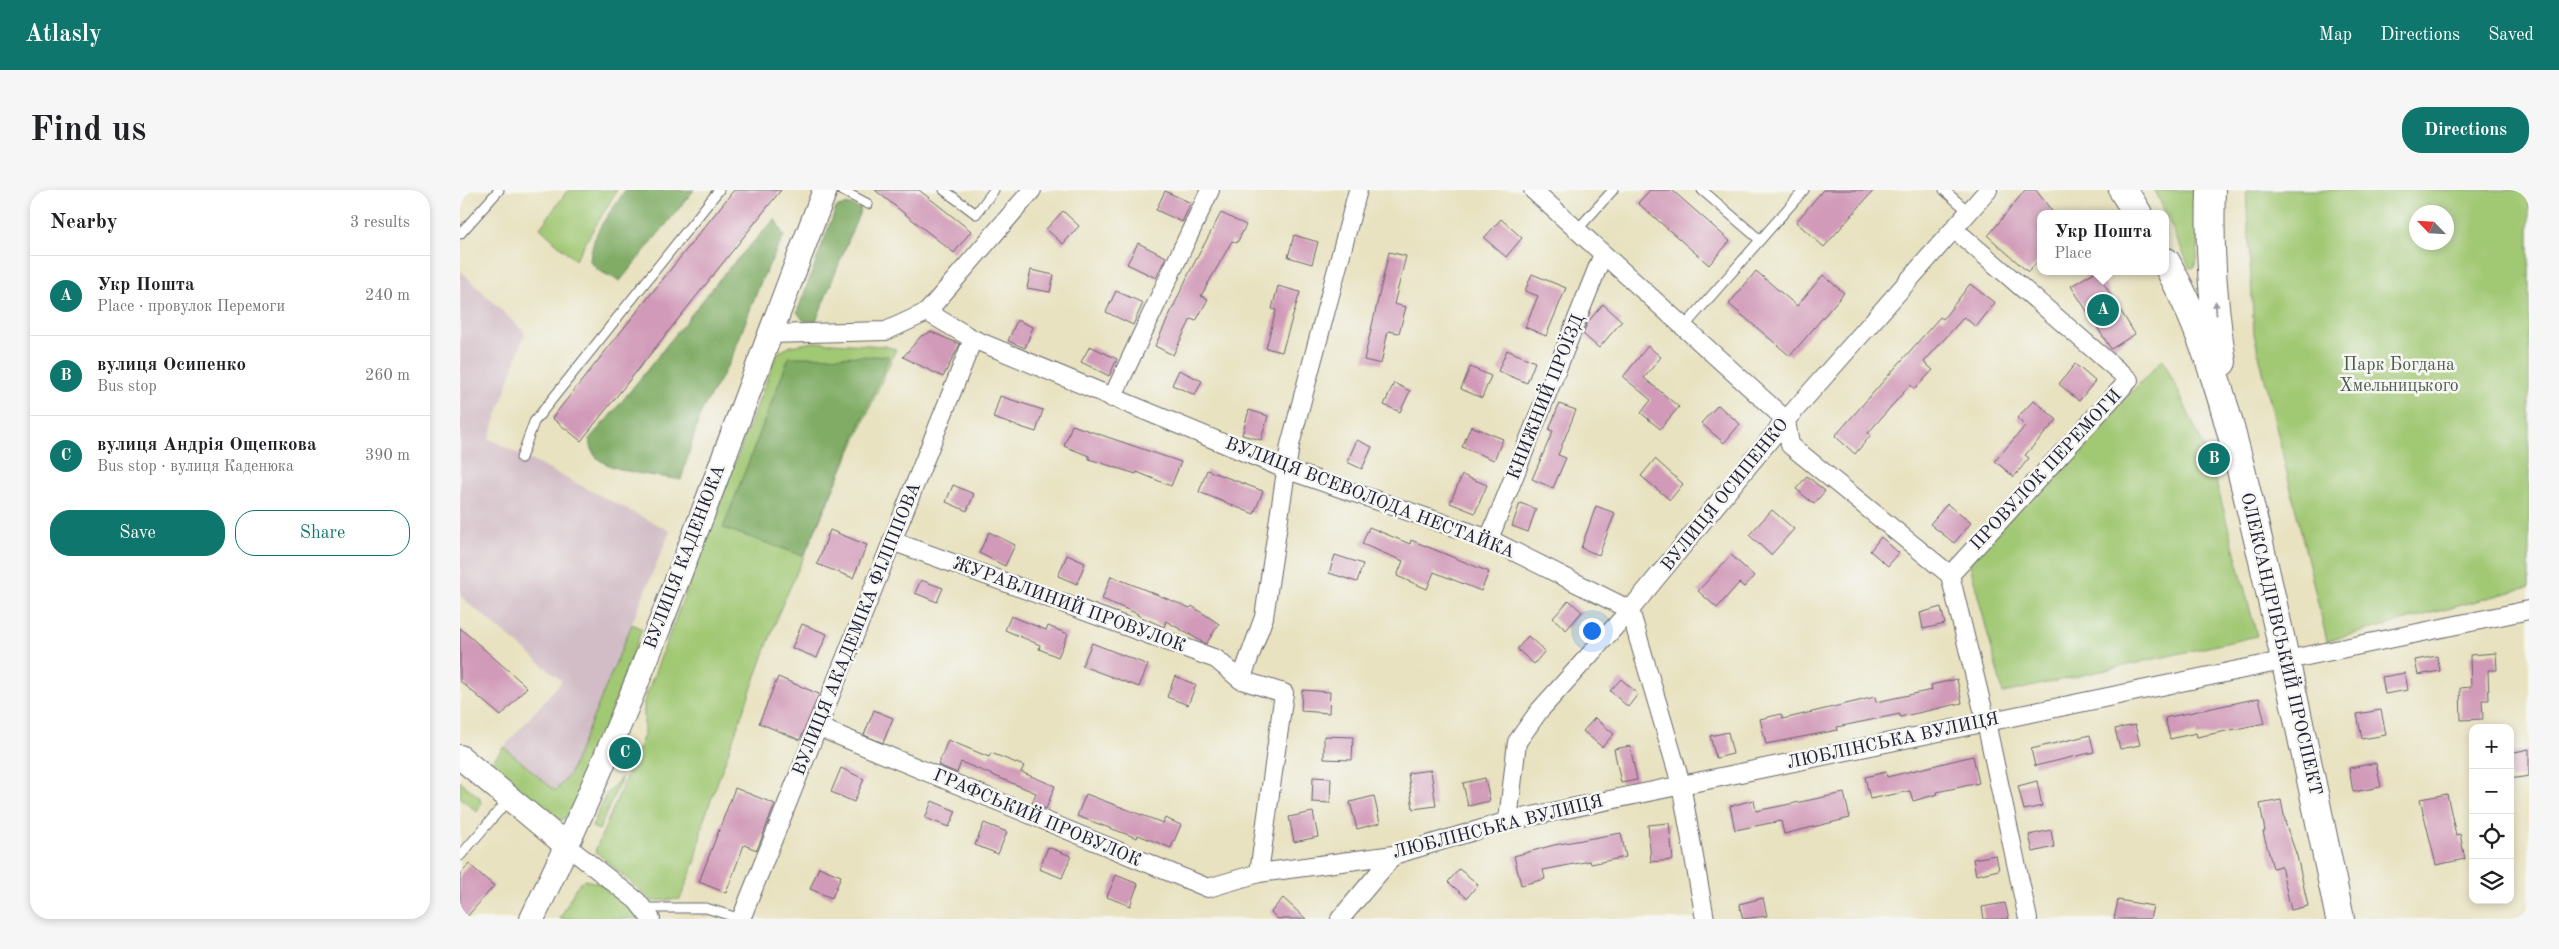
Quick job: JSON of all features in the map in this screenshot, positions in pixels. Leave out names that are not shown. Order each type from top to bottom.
[{"type":"main road","points":[[2123,190],[2136,210]]},
{"type":"main road","points":[[2211,190],[2210,227],[2217,327],[2235,442]]},
{"type":"main road","name":"ОЛЕКСАНДРІВСЬКИЙ ПРОСПЕКТ","points":[[2169,268],[2185,298],[2214,370],[2235,442],[2286,660],[2340,919]]},
{"type":"street","name":"ВУЛИЦЯ КАДЕНЮКА","points":[[532,919],[610,747],[698,530],[769,334],[825,190]]},
{"type":"street","points":[[769,334],[886,331],[927,312],[1032,190]]},
{"type":"street","points":[[1112,398],[1210,190]]},
{"type":"street","points":[[1259,873],[1284,693],[1240,680],[1264,618],[1280,522],[1285,469],[1358,190]]},
{"type":"street","points":[[1533,190],[1786,420],[1790,444],[1950,575],[1986,722],[2028,919]]},
{"type":"street","name":"ВУЛИЦЯ ОСИПЕНКО","points":[[1508,821],[1517,742],[1539,711],[1630,610],[1786,420],[1988,190]]},
{"type":"street","name":"ПРОВУЛОК ПЕРЕМОГИ","points":[[1950,575],[2128,380],[1954,229]]},
{"type":"street","name":"КНИЖНИЙ ПРОЇЗД","points":[[1489,539],[1603,254]]},
{"type":"street","name":"ВУЛИЦЯ ВСЕВОЛОДА НЕСТАЙКА","points":[[927,312],[972,339],[1285,469],[1489,539],[1630,610]]},
{"type":"street","name":"ВУЛИЦЯ АКАДЕМІКА ФІЛІППОВА","points":[[741,919],[972,339]]},
{"type":"street","name":"ЖУРАВЛИНИЙ ПРОВУЛОК","points":[[892,541],[1216,659],[1240,680]]},
{"type":"street","points":[[1630,610],[1681,784],[1706,919]]},
{"type":"street","name":"ЛЮБЛІНСЬКА ВУЛИЦЯ","points":[[1259,873],[1394,855],[1508,821],[2529,610]]},
{"type":"street","name":"ГРАФСЬКИЙ ПРОВУЛОК","points":[[818,726],[1208,888],[1259,873]]},
{"type":"street","points":[[460,757],[647,914]]},
{"type":"street","points":[[1340,919],[1394,855]]},
{"type":"lane","points":[[460,234],[499,190]]},
{"type":"lane","points":[[521,458],[534,422],[719,190]]},
{"type":"lane","points":[[841,190],[868,204]]},
{"type":"lane","points":[[944,190],[976,214],[994,190]]},
{"type":"lane","points":[[1577,230],[1613,190]]},
{"type":"lane","points":[[1702,190],[1760,240]]},
{"type":"lane","points":[[1684,327],[1804,190]]},
{"type":"lane","points":[[1944,190],[1969,212]]},
{"type":"lane","points":[[460,856],[510,799]]},
{"type":"lane","points":[[647,914],[706,908],[741,919]]},
{"type":"shaded area","points":[[460,270],[525,333],[489,439],[670,531],[569,775],[555,791],[504,747],[562,681],[460,596]]},
{"type":"green space","points":[[568,190],[617,190],[575,260],[540,228]]},
{"type":"green space","points":[[625,190],[694,190],[620,281],[599,271],[590,261],[594,239]]},
{"type":"green space","points":[[2155,190],[2202,190],[2197,260],[2194,267],[2190,268],[2169,221],[2169,210],[2164,210]]},
{"type":"green space","name":"Парк Богдана Хмельницького","points":[[2246,190],[2529,190],[2529,587],[2327,641],[2254,334]]},
{"type":"green space","points":[[847,204],[861,209],[816,321],[804,321],[797,312],[836,208]]},
{"type":"green space","points":[[775,219],[784,236],[762,279],[731,360],[701,412],[681,480],[636,473],[604,463],[596,457],[589,439],[615,410],[726,271]]},
{"type":"green space","points":[[814,342],[884,346],[896,349],[780,610],[703,822],[696,860],[680,899],[652,901],[595,851],[644,735],[644,701],[777,353],[791,346]]},
{"type":"green space","points":[[889,356],[804,556],[723,528],[789,357]]},
{"type":"green space","points":[[2163,359],[2211,462],[2257,636],[2003,693],[1969,561]]},
{"type":"green space","points":[[632,624],[642,629],[579,798],[569,815],[562,820],[551,820],[487,767],[504,747],[555,791],[569,775]]},
{"type":"green space","points":[[622,777],[599,830],[592,827],[605,796]]},
{"type":"green space","points":[[460,781],[480,798],[481,804],[477,812],[460,797]]},
{"type":"green space","points":[[584,880],[602,885],[618,894],[645,919],[560,919],[576,887]]},
{"type":"building","points":[[734,190],[781,190],[581,441],[552,418]]},
{"type":"building","points":[[875,190],[919,190],[971,231],[954,253]]},
{"type":"building","points":[[1650,190],[1672,190],[1730,241],[1709,265],[1638,203]]},
{"type":"building","points":[[1823,190],[1874,190],[1824,247],[1796,222]]},
{"type":"building","points":[[2025,190],[2036,190],[2051,210],[2037,210],[2037,262],[2028,272],[1988,236]]},
{"type":"building","points":[[1165,191],[1191,203],[1182,222],[1156,210]]},
{"type":"building","points":[[1063,211],[1079,226],[1063,244],[1046,229]]},
{"type":"building","points":[[1221,213],[1246,225],[1237,243],[1232,241],[1201,296],[1208,299],[1196,321],[1191,319],[1173,355],[1155,346],[1190,271]]},
{"type":"building","points":[[1501,219],[1522,238],[1506,257],[1484,238]]},
{"type":"building","points":[[1294,235],[1318,242],[1312,264],[1288,257]]},
{"type":"building","points":[[1138,243],[1166,257],[1156,278],[1127,264]]},
{"type":"building","points":[[1389,252],[1406,256],[1394,304],[1406,307],[1399,333],[1388,331],[1381,364],[1364,360]]},
{"type":"building","points":[[1031,270],[1054,275],[1050,292],[1027,288]]},
{"type":"building","points":[[1756,271],[1797,306],[1823,275],[1844,293],[1790,356],[1729,304]]},
{"type":"building","points":[[1532,274],[1566,288],[1546,336],[1525,327],[1538,296],[1525,291]]},
{"type":"building","points":[[2089,275],[2098,275],[2135,334],[2111,349],[2071,286]]},
{"type":"building","points":[[1970,284],[1995,303],[1976,327],[1964,317],[1924,362],[1933,370],[1915,389],[1910,385],[1868,433],[1871,435],[1855,454],[1835,436],[1940,317],[1943,319]]},
{"type":"building","points":[[1278,286],[1300,292],[1282,352],[1266,348],[1276,310],[1272,309]]},
{"type":"building","points":[[1116,291],[1143,303],[1133,325],[1106,312]]},
{"type":"building","points":[[1603,304],[1622,321],[1599,348],[1583,334],[1587,323]]},
{"type":"building","points":[[1017,320],[1033,327],[1025,348],[1008,341]]},
{"type":"building","points":[[931,332],[960,344],[943,377],[903,357],[921,336]]},
{"type":"building","points":[[1090,346],[1117,359],[1109,376],[1081,362]]},
{"type":"building","points":[[1648,346],[1661,357],[1644,378],[1679,407],[1660,429],[1641,413],[1651,400],[1623,377]]},
{"type":"building","points":[[1507,350],[1535,362],[1527,383],[1498,371]]},
{"type":"building","points":[[2075,364],[2095,381],[2079,401],[2059,384]]},
{"type":"building","points":[[1470,367],[1491,376],[1482,398],[1461,389]]},
{"type":"building","points":[[1179,370],[1202,381],[1195,395],[1172,385]]},
{"type":"building","points":[[1394,383],[1410,391],[1400,412],[1384,405]]},
{"type":"building","points":[[1000,396],[1043,410],[1036,432],[993,418]]},
{"type":"building","points":[[2034,400],[2057,420],[2025,455],[2029,458],[2014,477],[1995,461],[2025,426],[2017,418]]},
{"type":"building","points":[[1559,404],[1576,410],[1558,455],[1566,458],[1553,488],[1532,479],[1553,431],[1549,430]]},
{"type":"building","points":[[1718,405],[1740,424],[1724,443],[1701,423]]},
{"type":"building","points":[[1249,410],[1268,416],[1261,440],[1242,435]]},
{"type":"building","points":[[1072,425],[1181,462],[1171,486],[1137,472],[1136,474],[1089,459],[1089,456],[1064,446]]},
{"type":"building","points":[[1471,426],[1503,439],[1494,460],[1462,447]]},
{"type":"building","points":[[1357,440],[1372,447],[1362,469],[1347,462]]},
{"type":"building","points":[[1655,459],[1683,484],[1670,500],[1641,476]]},
{"type":"building","points":[[1207,470],[1263,491],[1254,514],[1199,492]]},
{"type":"building","points":[[1462,475],[1487,485],[1475,513],[1450,503]]},
{"type":"building","points":[[1807,476],[1825,491],[1814,504],[1796,489]]},
{"type":"building","points":[[953,485],[974,494],[967,511],[946,502]]},
{"type":"building","points":[[1520,503],[1536,509],[1528,532],[1512,526]]},
{"type":"building","points":[[1947,504],[1971,523],[1954,543],[1930,524]]},
{"type":"building","points":[[1596,506],[1615,513],[1599,555],[1581,548]]},
{"type":"building","points":[[1772,510],[1794,529],[1771,555],[1749,535]]},
{"type":"building","points":[[1369,527],[1410,544],[1411,540],[1489,572],[1481,591],[1434,572],[1427,589],[1397,576],[1403,561],[1362,544]]},
{"type":"building","points":[[830,530],[867,545],[853,578],[817,564]]},
{"type":"building","points":[[989,532],[1015,545],[1005,566],[979,553]]},
{"type":"building","points":[[1881,537],[1899,553],[1888,566],[1870,551]]},
{"type":"building","points":[[1067,555],[1085,563],[1077,584],[1058,576]]},
{"type":"building","points":[[1335,555],[1363,564],[1357,582],[1329,573]]},
{"type":"building","points":[[1731,555],[1754,576],[1744,587],[1739,583],[1717,608],[1698,591]]},
{"type":"building","points":[[1111,576],[1190,608],[1192,606],[1219,624],[1206,644],[1166,621],[1164,627],[1137,615],[1102,599]]},
{"type":"building","points":[[921,580],[943,588],[937,602],[915,593]]},
{"type":"building","points":[[1569,600],[1582,612],[1566,630],[1553,618]]},
{"type":"building","points":[[1941,607],[1945,624],[1923,629],[1920,613]]},
{"type":"building","points":[[1011,616],[1046,630],[1048,626],[1068,634],[1058,657],[1039,649],[1040,645],[1005,630]]},
{"type":"building","points":[[802,624],[827,634],[817,658],[792,648]]},
{"type":"building","points":[[460,628],[527,687],[501,716],[460,681]]},
{"type":"building","points":[[1528,636],[1545,651],[1534,664],[1517,649]]},
{"type":"building","points":[[1092,643],[1148,665],[1139,687],[1082,666]]},
{"type":"building","points":[[2496,653],[2497,670],[2488,670],[2489,700],[2482,700],[2483,719],[2461,720],[2460,688],[2471,687],[2470,655]]},
{"type":"building","points":[[2437,656],[2440,671],[2418,675],[2415,660]]},
{"type":"building","points":[[2405,673],[2408,690],[2385,694],[2382,677]]},
{"type":"building","points":[[1175,676],[1196,685],[1188,705],[1167,697]]},
{"type":"building","points":[[778,677],[819,694],[800,740],[759,723]]},
{"type":"building","points":[[1621,679],[1638,694],[1628,707],[1610,691]]},
{"type":"building","points":[[1957,679],[1962,703],[1900,717],[1900,714],[1837,727],[1838,730],[1766,744],[1760,719],[1781,714],[1783,719],[1875,697],[1876,702],[1932,690],[1931,685]]},
{"type":"building","points":[[1302,690],[1330,692],[1329,713],[1301,711]]},
{"type":"building","points":[[2259,698],[2265,723],[2197,737],[2196,733],[2170,739],[2165,718]]},
{"type":"building","points":[[874,710],[893,718],[883,743],[864,735]]},
{"type":"building","points":[[2381,710],[2386,735],[2362,739],[2357,714]]},
{"type":"building","points":[[1595,718],[1614,734],[1602,747],[1583,731]]},
{"type":"building","points":[[2135,725],[2140,745],[2120,749],[2115,729]]},
{"type":"building","points":[[1728,732],[1733,754],[1716,758],[1710,736]]},
{"type":"building","points":[[2090,735],[2094,752],[2035,766],[2031,749]]},
{"type":"building","points":[[1324,736],[1353,737],[1352,760],[1324,759]]},
{"type":"building","points":[[948,740],[989,757],[991,753],[1024,766],[1021,772],[1055,786],[1046,809],[1032,803],[1036,793],[961,762],[957,773],[938,765]]},
{"type":"building","points":[[1630,746],[1637,780],[1621,783],[1614,749]]},
{"type":"building","points":[[2529,749],[2529,776],[2514,778],[2514,752]]},
{"type":"building","points":[[1973,756],[1979,783],[1937,792],[1938,794],[1913,801],[1910,791],[1870,799],[1865,777],[1886,772],[1887,777]]},
{"type":"building","points":[[2376,763],[2381,787],[2353,792],[2349,768]]},
{"type":"building","points":[[841,768],[864,779],[854,802],[831,792]]},
{"type":"building","points":[[1431,770],[1436,806],[1413,809],[1408,773]]},
{"type":"building","points":[[1313,777],[1331,778],[1330,803],[1312,802]]},
{"type":"building","points":[[1485,778],[1490,801],[1468,806],[1463,783]]},
{"type":"building","points":[[2037,781],[2042,806],[2024,810],[2018,786]]},
{"type":"building","points":[[735,788],[775,804],[757,850],[744,845],[726,893],[699,882]]},
{"type":"building","points":[[1844,793],[1850,818],[1784,834],[1781,821],[1735,830],[1730,806],[1754,800],[1756,811]]},
{"type":"building","points":[[1086,794],[1163,823],[1165,818],[1181,825],[1171,848],[1138,835],[1137,838],[1077,816]]},
{"type":"building","points":[[2447,794],[2456,835],[2460,834],[2465,859],[2436,865],[2420,799]]},
{"type":"building","points":[[1374,796],[1380,823],[1357,829],[1350,802]]},
{"type":"building","points":[[2281,800],[2286,825],[2297,856],[2308,906],[2291,910],[2281,866],[2273,868],[2263,832],[2265,831],[2260,804]]},
{"type":"building","points":[[932,801],[956,811],[949,827],[925,818]]},
{"type":"building","points":[[1313,812],[1318,837],[1294,842],[1289,817]]},
{"type":"building","points":[[984,823],[1007,832],[998,854],[975,845]]},
{"type":"building","points":[[1669,823],[1673,860],[1651,862],[1648,825]]},
{"type":"building","points":[[2051,830],[2054,847],[2033,852],[2029,835]]},
{"type":"building","points":[[1621,833],[1626,857],[1591,864],[1590,861],[1543,870],[1545,879],[1521,885],[1514,856],[1554,845]]},
{"type":"building","points":[[1048,847],[1071,856],[1062,878],[1039,869]]},
{"type":"building","points":[[1996,855],[1999,870],[1976,875],[1973,859]]},
{"type":"building","points":[[469,864],[494,886],[465,919],[460,919],[460,875]]},
{"type":"building","points":[[819,867],[841,876],[832,898],[810,889]]},
{"type":"building","points":[[1459,869],[1478,884],[1467,898],[1448,882]]},
{"type":"building","points":[[1116,875],[1138,884],[1130,906],[1107,897]]},
{"type":"building","points":[[1283,898],[1306,919],[1278,919],[1271,912]]},
{"type":"building","points":[[1763,898],[1767,916],[1743,919],[1739,904]]},
{"type":"building","points":[[2118,900],[2153,906],[2150,919],[2114,919]]},
{"type":"building","points":[[2005,903],[2009,919],[1984,919],[1982,907]]},
{"type":"place","name":"Укр Пошта","points":[[2103,310]]},
{"type":"place","name":"вулиця Осипенко","points":[[2214,459]]},
{"type":"place","name":"вулиця Андрія Ощепкова","points":[[625,753]]}]
